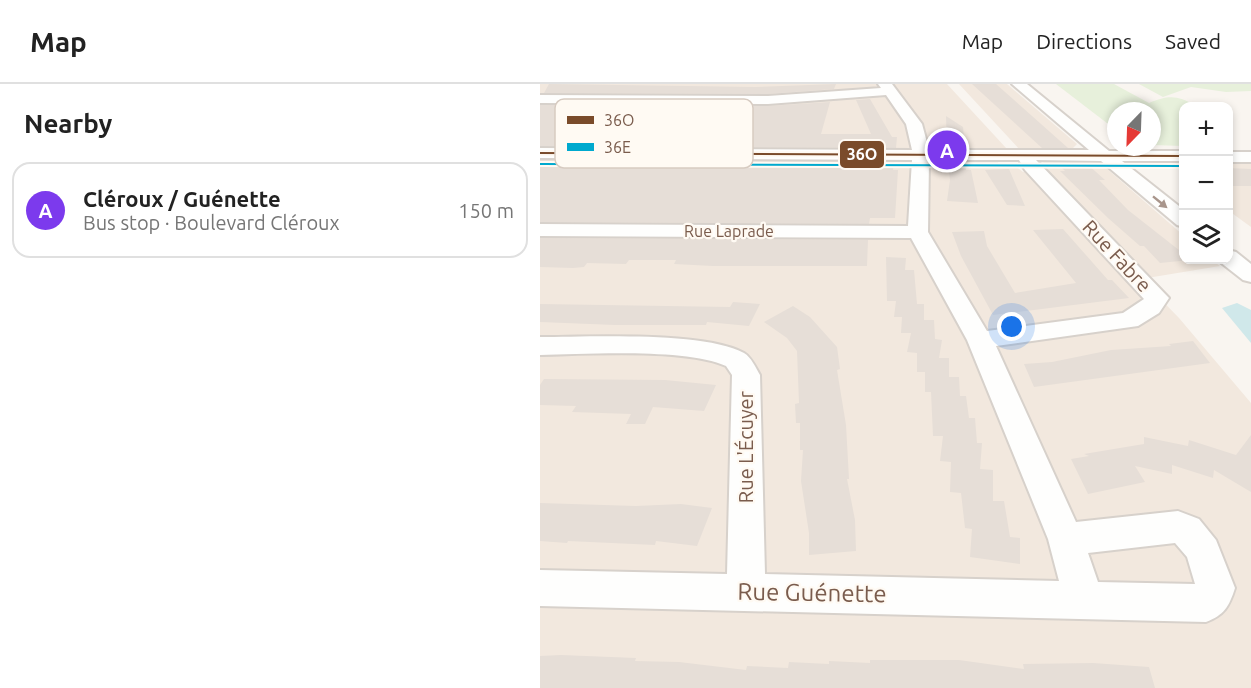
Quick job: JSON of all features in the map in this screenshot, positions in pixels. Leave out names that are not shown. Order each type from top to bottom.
[{"type":"street","points":[[1019,84],[1107,145]]},
{"type":"street","points":[[1037,84],[1107,143]]},
{"type":"street","points":[[753,100],[887,87],[914,124],[921,155],[918,232],[980,340],[1066,540],[1084,599]]},
{"type":"street","points":[[540,99],[555,99]]},
{"type":"street","points":[[753,154],[1025,156],[1107,151]]},
{"type":"street","points":[[540,153],[555,153]]},
{"type":"street","points":[[1161,154],[1179,156]]},
{"type":"street","name":"Rue Fabre","points":[[980,340],[1129,320],[1150,308],[1156,298],[1031,166],[1025,156]]},
{"type":"street","points":[[1121,156],[1179,216]]},
{"type":"street","points":[[1123,156],[1179,198]]},
{"type":"street","points":[[1233,157],[1251,157]]},
{"type":"street","name":"Rue Laprade","points":[[540,230],[918,232]]},
{"type":"street","points":[[1233,240],[1251,253]]},
{"type":"street","points":[[1233,261],[1251,275]]},
{"type":"street","name":"Rue L'Écuyer","points":[[540,346],[647,347],[721,352],[736,360],[746,375],[746,592]]},
{"type":"street","name":"Rue Guénette","points":[[540,588],[1206,603],[1213,597],[1216,588],[1196,539],[1188,530],[1178,527],[1066,540]]},
{"type":"shaded area","points":[[540,84],[947,84],[1007,149],[989,149],[999,164],[1013,164],[1023,172],[1049,171],[1042,163],[1047,161],[1096,163],[1106,168],[1179,232],[1179,264],[1217,264],[1220,266],[1141,279],[1179,318],[1251,403],[1251,688],[540,688]]},
{"type":"shaded area","points":[[959,84],[1007,84],[1077,144],[1073,148],[1020,150]]},
{"type":"shaded area","points":[[1233,159],[1251,159],[1251,227],[1233,214]]},
{"type":"green space","points":[[1056,84],[1114,84],[1147,102],[1107,102],[1107,123]]},
{"type":"green space","points":[[1139,84],[1251,84],[1251,91],[1226,92],[1191,87],[1163,97]]},
{"type":"green space","points":[[1173,97],[1187,102],[1179,102],[1179,146],[1161,145],[1161,102],[1152,102]]},
{"type":"water","points":[[1237,303],[1251,310],[1251,343],[1222,308]]},
{"type":"building","points":[[549,84],[755,87],[836,84],[834,89],[768,94],[544,93]]},
{"type":"building","points":[[972,84],[996,84],[1068,148],[1042,148]]},
{"type":"building","points":[[870,99],[892,137],[897,137],[896,148],[753,147],[753,106],[830,102],[821,134],[871,134],[856,100]]},
{"type":"building","points":[[540,105],[555,105],[555,146],[540,146]]},
{"type":"building","points":[[946,116],[963,127],[965,148],[947,148]]},
{"type":"building","points":[[540,160],[555,160],[555,168],[753,168],[753,161],[894,162],[893,170],[898,170],[895,218],[870,218],[869,224],[540,222]]},
{"type":"building","points":[[948,162],[966,162],[966,170],[971,170],[978,203],[947,201],[950,180]]},
{"type":"building","points":[[1057,163],[1086,163],[1105,180],[1099,180],[1128,210],[1179,250],[1179,261],[1160,263],[1144,246],[1140,246],[1108,218],[1060,171],[1065,171]]},
{"type":"building","points":[[1233,168],[1251,169],[1251,186],[1233,186]]},
{"type":"building","points":[[1009,169],[1025,206],[1007,205],[985,170]]},
{"type":"building","points":[[1063,229],[1108,280],[1112,280],[1129,298],[993,315],[961,256],[952,232],[984,231],[987,246],[1015,293],[1076,283],[1033,230]]},
{"type":"building","points":[[540,238],[868,240],[867,266],[713,266],[674,264],[676,260],[629,260],[626,264],[587,263],[584,267],[573,268],[540,267]]},
{"type":"building","points":[[886,257],[906,258],[905,270],[914,270],[917,304],[924,304],[924,320],[934,320],[935,339],[942,340],[939,358],[949,358],[949,377],[959,377],[960,396],[966,396],[969,418],[975,418],[977,443],[982,443],[980,469],[993,470],[993,501],[1004,501],[1010,537],[1020,538],[1020,564],[970,557],[972,529],[965,528],[961,493],[950,492],[951,462],[940,461],[943,436],[933,436],[931,392],[925,392],[925,372],[917,372],[917,353],[907,352],[911,333],[901,333],[902,317],[894,317],[896,301],[887,301]]},
{"type":"building","points":[[733,302],[760,304],[749,326],[707,322],[706,325],[615,325],[540,322],[540,304],[730,307]]},
{"type":"building","points":[[793,306],[810,317],[837,347],[840,369],[837,370],[846,425],[849,479],[847,479],[855,520],[856,551],[809,555],[809,533],[801,481],[803,450],[800,450],[800,423],[796,423],[795,404],[799,403],[797,351],[787,338],[764,322]]},
{"type":"building","points":[[1193,341],[1210,363],[1034,387],[1024,364],[1052,362],[1111,350],[1171,346],[1169,344]]},
{"type":"building","points":[[544,379],[665,380],[716,385],[704,411],[653,407],[645,424],[626,424],[631,414],[572,412],[576,406],[540,405],[540,385]]},
{"type":"building","points":[[1251,435],[1251,492],[1214,470],[1213,478],[1172,465],[1172,474],[1135,466],[1145,482],[1088,494],[1071,459],[1089,456],[1084,454],[1144,444],[1144,437],[1188,446],[1189,440],[1236,455]]},
{"type":"building","points":[[540,503],[636,506],[681,504],[712,508],[697,546],[656,541],[655,545],[568,541],[567,543],[540,541]]},
{"type":"building","points":[[540,656],[636,658],[635,661],[679,662],[746,670],[747,666],[788,668],[789,662],[870,663],[870,660],[959,660],[1024,669],[1023,664],[1093,663],[1149,667],[1155,688],[540,688]]},
{"type":"transit line","name":"36O","points":[[540,153],[555,153]]},
{"type":"transit line","name":"36O","points":[[753,154],[1179,156]]},
{"type":"transit line","name":"36E","points":[[540,164],[555,164]]},
{"type":"transit line","name":"36E","points":[[753,165],[1179,166]]},
{"type":"place","name":"Cléroux / Guénette","points":[[947,150]]}]
